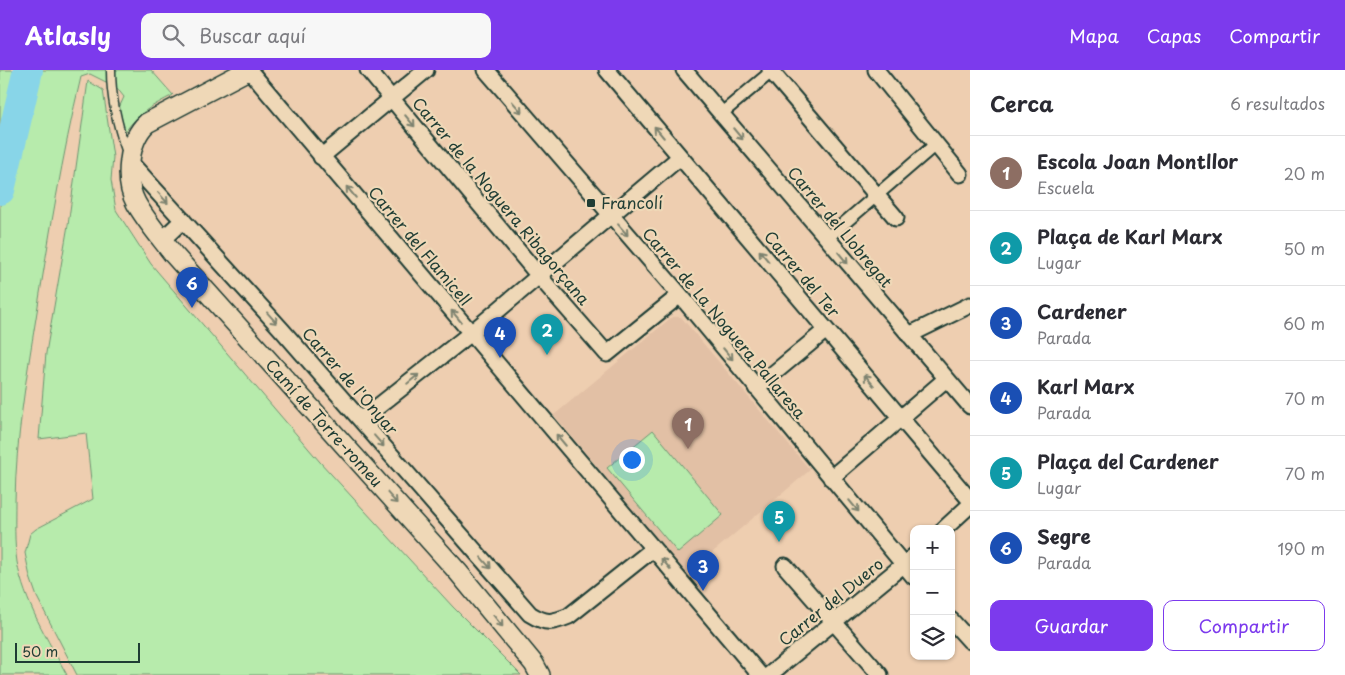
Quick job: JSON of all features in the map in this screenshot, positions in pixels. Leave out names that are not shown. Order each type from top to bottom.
[{"type":"street","name":"Carrer del Flamicell","points":[[248,70],[760,675]]},
{"type":"street","name":"Camí de Torre-romeu","points":[[248,70],[147,123],[137,134],[133,143],[130,162],[130,173],[136,202],[173,254],[458,572],[534,664],[540,675]]},
{"type":"street","name":"Carrer de la Noguera Ribagorçana","points":[[368,70],[538,276],[607,354],[680,295]]},
{"type":"street","points":[[321,157],[426,70]]},
{"type":"street","name":"Carrer de La Noguera Pallaresa","points":[[486,70],[680,295],[831,478],[908,560]]},
{"type":"street","name":"Carrer del Ter","points":[[607,70],[970,500]]},
{"type":"street","name":"Carrer del Llobregat","points":[[684,70],[970,406]]},
{"type":"street","points":[[876,70],[960,174]]},
{"type":"street","points":[[720,114],[770,71],[896,218]]},
{"type":"street","points":[[827,238],[936,144]]},
{"type":"street","points":[[361,420],[470,333],[680,157]]},
{"type":"street","name":"Carrer de l'Onyar","points":[[130,162],[361,420],[530,614],[542,622],[556,622],[569,616],[653,548]]},
{"type":"street","points":[[162,240],[183,220]]},
{"type":"street","points":[[909,335],[970,305]]},
{"type":"street","points":[[756,388],[826,330]]},
{"type":"street","points":[[831,478],[946,379]]},
{"type":"street","points":[[948,525],[970,505]]},
{"type":"street","name":"Carrer del Duero","points":[[769,675],[908,560]]},
{"type":"street","points":[[785,566],[880,675]]},
{"type":"street","points":[[955,625],[970,642]]},
{"type":"lane","points":[[111,70],[117,126],[130,162]]},
{"type":"shaded area","points":[[672,317],[681,317],[810,470],[687,574],[554,415]]},
{"type":"green space","points":[[0,70],[151,70],[173,95],[141,114],[125,132],[119,108],[124,97],[116,87],[90,74],[81,77],[56,197],[22,409],[17,455],[15,547],[20,577],[25,592],[37,620],[67,675],[0,675]]},
{"type":"green space","points":[[88,81],[103,90],[113,157],[111,180],[116,210],[151,264],[320,462],[453,607],[521,675],[77,675],[37,597],[25,553],[30,534],[36,529],[93,499],[86,433],[39,439],[46,353],[68,225]]},
{"type":"green space","points":[[653,430],[723,515],[678,553],[607,468]]},
{"type":"waterway","points":[[0,190],[28,70]]},
{"type":"place","name":"Francolí","points":[[591,203]]},
{"type":"place","name":"Segre","points":[[192,308]]},
{"type":"place","name":"Plaça de Karl Marx","points":[[547,355]]},
{"type":"place","name":"Karl Marx","points":[[500,358]]},
{"type":"place","name":"Escola Joan Montllor","points":[[688,449]]},
{"type":"place","name":"Plaça del Cardener","points":[[779,542]]},
{"type":"place","name":"Cardener","points":[[703,591]]}]
